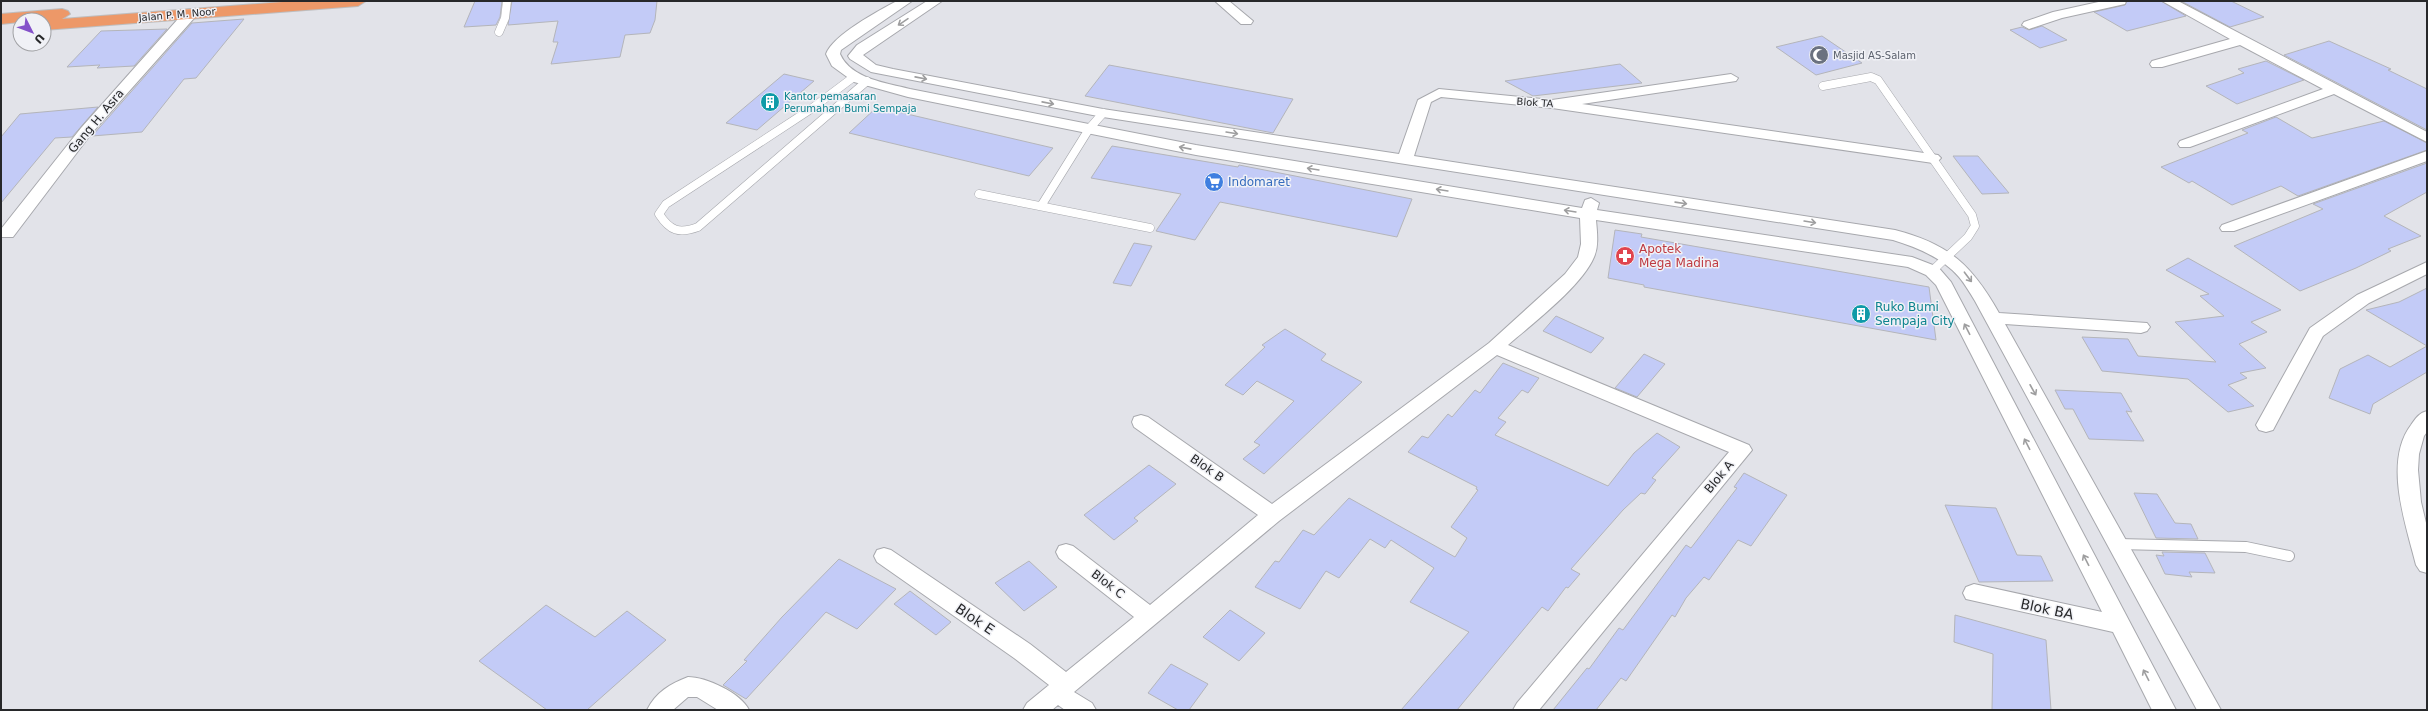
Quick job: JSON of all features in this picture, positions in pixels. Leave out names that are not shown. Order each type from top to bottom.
[{"type":"highway","name":"Jalan P. M. Noor","points":[[1,19],[242,1]]},
{"type":"highway","name":"Jalan P. M. Noor","points":[[52,24],[358,1]]},
{"type":"highway","points":[[1,28],[12,27]]},
{"type":"street","points":[[906,1],[876,18],[836,48],[833,54],[837,62],[861,79],[908,93],[1196,150],[1588,214],[1912,262],[1932,271],[1943,282],[2164,710]]},
{"type":"street","points":[[837,62],[855,56],[862,48],[936,1]]},
{"type":"street","points":[[1222,1],[1246,21]]},
{"type":"street","points":[[2029,25],[2058,15],[2120,1]]},
{"type":"street","points":[[2168,1],[2427,138]]},
{"type":"street","name":"Gang H. Asra","points":[[7,233],[86,131],[191,13]]},
{"type":"street","points":[[2157,64],[2242,40]]},
{"type":"street","points":[[855,56],[871,68],[1103,114],[1405,160],[1595,191],[1895,235],[1920,243],[1946,258],[1965,273],[1994,318],[2209,710]]},
{"type":"street","name":"Blok TA","points":[[1405,160],[1425,100],[1439,93],[1552,104],[1731,78]]},
{"type":"street","points":[[2185,144],[2335,89]]},
{"type":"street","points":[[1552,104],[1933,158]]},
{"type":"street","points":[[2228,228],[2427,156]]},
{"type":"street","points":[[1035,710],[1060,688],[1150,617],[1272,515],[1495,347],[1572,278],[1586,257],[1589,244],[1588,214],[1595,191]]},
{"type":"street","points":[[2266,425],[2316,332],[2363,299],[2427,267]]},
{"type":"street","points":[[1994,318],[2140,327]]},
{"type":"street","name":"Blok A","points":[[1495,347],[1742,450],[1525,710]]},
{"type":"street","points":[[2427,418],[2413,437],[2407,474],[2412,507],[2427,565]]},
{"type":"street","name":"Blok B","points":[[1141,422],[1272,515]]},
{"type":"street","name":"Blok C","points":[[1066,552],[1150,617]]},
{"type":"street","name":"Blok E","points":[[884,556],[1022,651],[1084,710]]},
{"type":"street","name":"Blok BA","points":[[1974,593],[2120,625]]},
{"type":"street","points":[[659,710],[670,696],[683,687],[696,686],[737,710]]},
{"type":"lane","points":[[499,32],[505,18],[507,1]]},
{"type":"lane","points":[[1823,86],[1871,77],[1878,80],[1972,215],[1975,226],[1968,237],[1932,271]]},
{"type":"lane","points":[[861,79],[698,227],[685,232],[672,230],[664,223],[659,214],[666,204],[811,109],[861,79]]},
{"type":"lane","points":[[1041,206],[1089,129],[1103,114]]},
{"type":"lane","points":[[979,194],[1150,228]]},
{"type":"lane","points":[[2118,544],[2246,547],[2289,556]]},
{"type":"building","points":[[475,1],[502,1],[500,17],[496,25],[464,27]]},
{"type":"building","points":[[512,1],[657,1],[655,20],[650,33],[625,35],[620,57],[551,64],[558,42],[553,42],[558,21],[508,25]]},
{"type":"building","points":[[2127,1],[2161,1],[2186,16],[2127,31],[2094,12],[2125,5]]},
{"type":"building","points":[[2181,1],[2231,1],[2264,17],[2230,27]]},
{"type":"building","points":[[244,19],[196,78],[184,79],[142,132],[92,136],[192,23]]},
{"type":"building","points":[[2042,26],[2067,40],[2040,48],[2010,30],[2022,27],[2029,30]]},
{"type":"building","points":[[167,29],[134,66],[97,68],[100,65],[67,67],[101,31]]},
{"type":"building","name":"Masjid AS-Salam","points":[[1822,36],[1862,63],[1816,75],[1776,47]]},
{"type":"building","points":[[2329,41],[2391,69],[2388,70],[2427,89],[2427,130],[2284,55]]},
{"type":"building","points":[[2266,61],[2304,80],[2237,104],[2206,86],[2244,73],[2238,69]]},
{"type":"building","points":[[1620,64],[1642,83],[1533,96],[1505,81]]},
{"type":"building","points":[[1109,65],[1293,99],[1273,133],[1085,96]]},
{"type":"building","name":"Kantor pemasaran Perumahan Bumi Sempaja","points":[[784,74],[814,81],[757,130],[726,123]]},
{"type":"building","points":[[98,107],[72,137],[55,138],[1,203],[1,137],[20,114]]},
{"type":"building","points":[[877,107],[1053,148],[1029,176],[849,133]]},
{"type":"building","points":[[2276,117],[2312,138],[2384,121],[2427,143],[2427,150],[2298,196],[2281,186],[2232,205],[2192,181],[2189,183],[2161,167],[2248,133],[2242,130]]},
{"type":"building","points":[[1112,146],[1238,167],[1239,165],[1412,199],[1397,237],[1220,202],[1195,240],[1156,231],[1181,194],[1091,178]]},
{"type":"building","points":[[1953,156],[1978,156],[2009,193],[1982,194]]},
{"type":"building","points":[[2427,163],[2427,192],[2384,216],[2421,236],[2388,249],[2391,251],[2356,268],[2300,291],[2234,246],[2323,209],[2313,204]]},
{"type":"building","name":"Ruko Bumi Sempaja City","points":[[1615,230],[1642,234],[1641,237],[1929,287],[1936,340],[1644,287],[1644,285],[1608,278]]},
{"type":"building","points":[[1134,243],[1152,246],[1131,286],[1113,283]]},
{"type":"building","points":[[2188,258],[2281,310],[2251,322],[2267,332],[2239,344],[2266,368],[2240,373],[2247,378],[2228,385],[2254,406],[2228,412],[2188,379],[2102,371],[2082,337],[2128,339],[2138,356],[2216,362],[2175,322],[2224,316],[2200,296],[2209,294],[2166,270]]},
{"type":"building","points":[[2427,288],[2427,346],[2366,310],[2399,302]]},
{"type":"building","points":[[1556,316],[1604,338],[1591,353],[1543,331]]},
{"type":"building","points":[[1285,329],[1326,354],[1321,360],[1362,382],[1264,474],[1243,459],[1260,445],[1254,442],[1294,401],[1257,381],[1243,395],[1225,385],[1265,347],[1262,345]]},
{"type":"building","points":[[2427,346],[2427,372],[2373,404],[2370,414],[2329,398],[2340,369],[2368,355],[2390,367]]},
{"type":"building","points":[[1644,354],[1665,364],[1637,397],[1615,388]]},
{"type":"building","points":[[1503,363],[1539,378],[1528,393],[1522,390],[1498,418],[1506,422],[1495,435],[1608,486],[1634,453],[1657,433],[1680,447],[1652,478],[1656,480],[1645,494],[1641,493],[1623,510],[1571,569],[1580,574],[1568,588],[1566,587],[1548,611],[1542,607],[1457,710],[1401,710],[1469,632],[1410,602],[1434,568],[1391,540],[1385,548],[1370,539],[1339,578],[1326,571],[1300,609],[1255,587],[1275,561],[1279,562],[1303,530],[1314,535],[1349,498],[1455,557],[1467,538],[1451,527],[1478,490],[1476,489],[1477,487],[1408,452],[1422,436],[1428,438],[1448,414],[1452,417],[1475,390],[1480,393]]},
{"type":"building","points":[[2055,390],[2121,393],[2132,412],[2126,411],[2144,441],[2089,439],[2073,409],[2065,409]]},
{"type":"building","points":[[1149,465],[1176,484],[1134,518],[1138,521],[1114,540],[1084,515]]},
{"type":"building","points":[[1744,473],[1787,495],[1751,546],[1738,540],[1709,580],[1704,577],[1686,598],[1675,617],[1672,615],[1626,681],[1621,678],[1596,710],[1553,710],[1587,668],[1589,669],[1619,628],[1623,630],[1686,545],[1691,548],[1737,488],[1734,487]]},
{"type":"building","points":[[2134,493],[2157,494],[2175,523],[2191,524],[2198,539],[2156,538]]},
{"type":"building","points":[[1945,505],[1996,508],[2017,555],[2041,556],[2053,581],[1979,582]]},
{"type":"building","points":[[2162,552],[2205,553],[2215,573],[2189,572],[2192,577],[2165,574],[2156,555],[2164,556]]},
{"type":"building","points":[[839,559],[896,589],[857,629],[826,612],[746,699],[723,685],[747,661],[744,660],[782,617]]},
{"type":"building","points":[[1029,561],[1057,587],[1024,611],[995,583]]},
{"type":"building","points":[[910,591],[951,622],[936,635],[894,604]]},
{"type":"building","points":[[546,605],[595,637],[627,611],[666,640],[587,710],[547,710],[479,661]]},
{"type":"building","points":[[1230,610],[1265,633],[1239,661],[1203,637]]},
{"type":"building","points":[[1955,615],[2046,640],[2051,710],[1992,710],[1993,654],[1954,642]]},
{"type":"building","points":[[1171,664],[1208,684],[1189,710],[1178,710],[1148,693]]},
{"type":"place","name":"Masjid AS-Salam","points":[[1819,55]]},
{"type":"place","name":"Kantor pemasaran Perumahan Bumi Sempaja","points":[[770,102]]},
{"type":"place","name":"Indomaret","points":[[1214,182]]},
{"type":"place","name":"Apotek Mega Madina","points":[[1625,256]]},
{"type":"place","name":"Ruko Bumi Sempaja City","points":[[1861,314]]}]
